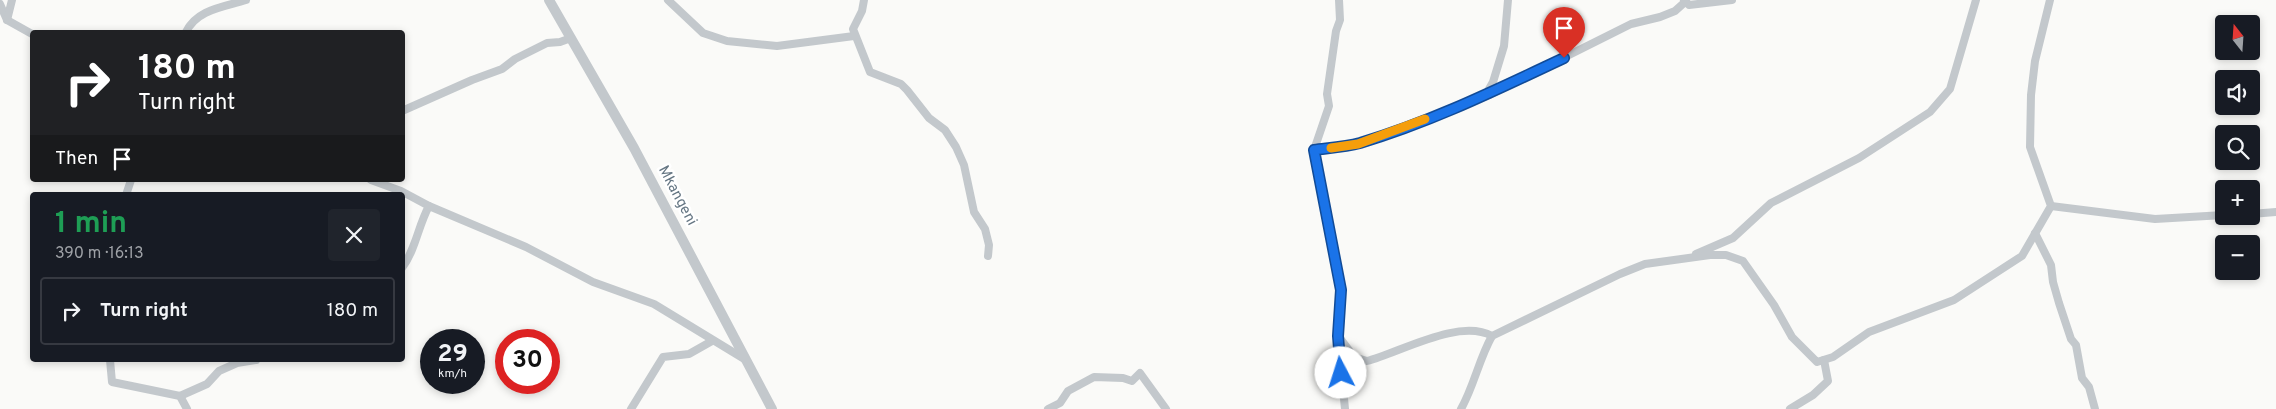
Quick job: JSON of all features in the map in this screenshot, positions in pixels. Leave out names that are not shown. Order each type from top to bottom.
[{"type":"street","points":[[7,20],[12,0]]},
{"type":"street","points":[[187,30],[194,20],[200,16],[218,7],[246,0]]},
{"type":"street","name":"Mkangeni","points":[[549,0],[634,148],[772,409]]},
{"type":"street","points":[[668,0],[703,33],[727,41],[777,46],[854,36]]},
{"type":"street","points":[[864,0],[862,11],[853,29],[854,36],[859,42],[870,72],[901,84],[929,118],[945,130],[956,147],[964,165],[974,212],[985,229],[989,245],[988,256]]},
{"type":"street","points":[[1339,0],[1340,20],[1336,31],[1327,94],[1329,106],[1314,150],[1341,290],[1338,336],[1345,409]]},
{"type":"street","points":[[1489,95],[1489,89],[1504,46],[1508,0]]},
{"type":"street","points":[[1314,150],[1358,144],[1489,95],[1631,24],[1676,11],[1684,1],[1689,5],[1704,5],[1732,0]]},
{"type":"street","points":[[1688,258],[1732,238],[1771,203],[1859,158],[1930,112],[1950,89],[1976,0]]},
{"type":"street","points":[[2050,0],[2035,61],[2031,94],[2030,147],[2051,206]]},
{"type":"street","points":[[0,4],[7,20],[30,33]]},
{"type":"street","points":[[405,110],[502,69],[515,59],[547,43],[560,42],[571,38]]},
{"type":"street","points":[[376,182],[403,192]]},
{"type":"street","points":[[405,193],[429,206],[526,247],[588,280],[654,304],[746,360]]},
{"type":"street","points":[[405,264],[411,256],[423,218],[429,206]]},
{"type":"street","points":[[2051,206],[2155,219],[2215,216]]},
{"type":"street","points":[[1461,409],[1470,392],[1486,346],[1492,336],[1644,264],[1710,255],[1726,255],[1743,261],[1774,305],[1792,337],[1818,362],[1833,357],[1869,332],[1954,300],[2022,256],[2051,206]]},
{"type":"street","points":[[2260,213],[2276,212]]},
{"type":"street","points":[[2035,233],[2051,265],[2053,282],[2059,303],[2071,339],[2076,345],[2082,378],[2089,387],[2095,409]]},
{"type":"street","points":[[1338,336],[1354,357],[1367,361],[1446,334],[1484,331],[1492,336]]},
{"type":"street","points":[[631,409],[663,357],[689,354],[712,341]]},
{"type":"street","points":[[1790,409],[1813,395],[1828,381],[1824,360]]},
{"type":"street","points":[[110,362],[112,382],[180,396],[207,384],[219,372],[243,362]]},
{"type":"street","points":[[1048,409],[1060,403],[1068,391],[1094,377],[1123,378],[1132,381],[1140,373],[1166,409]]},
{"type":"street","points":[[180,396],[187,409]]},
{"type":"slow traffic","points":[[1331,148],[1358,144],[1425,119]]},
{"type":"route","points":[[1341,373],[1338,336],[1341,290],[1335,269],[1314,150],[1358,144],[1427,119],[1489,95],[1564,58]]}]
